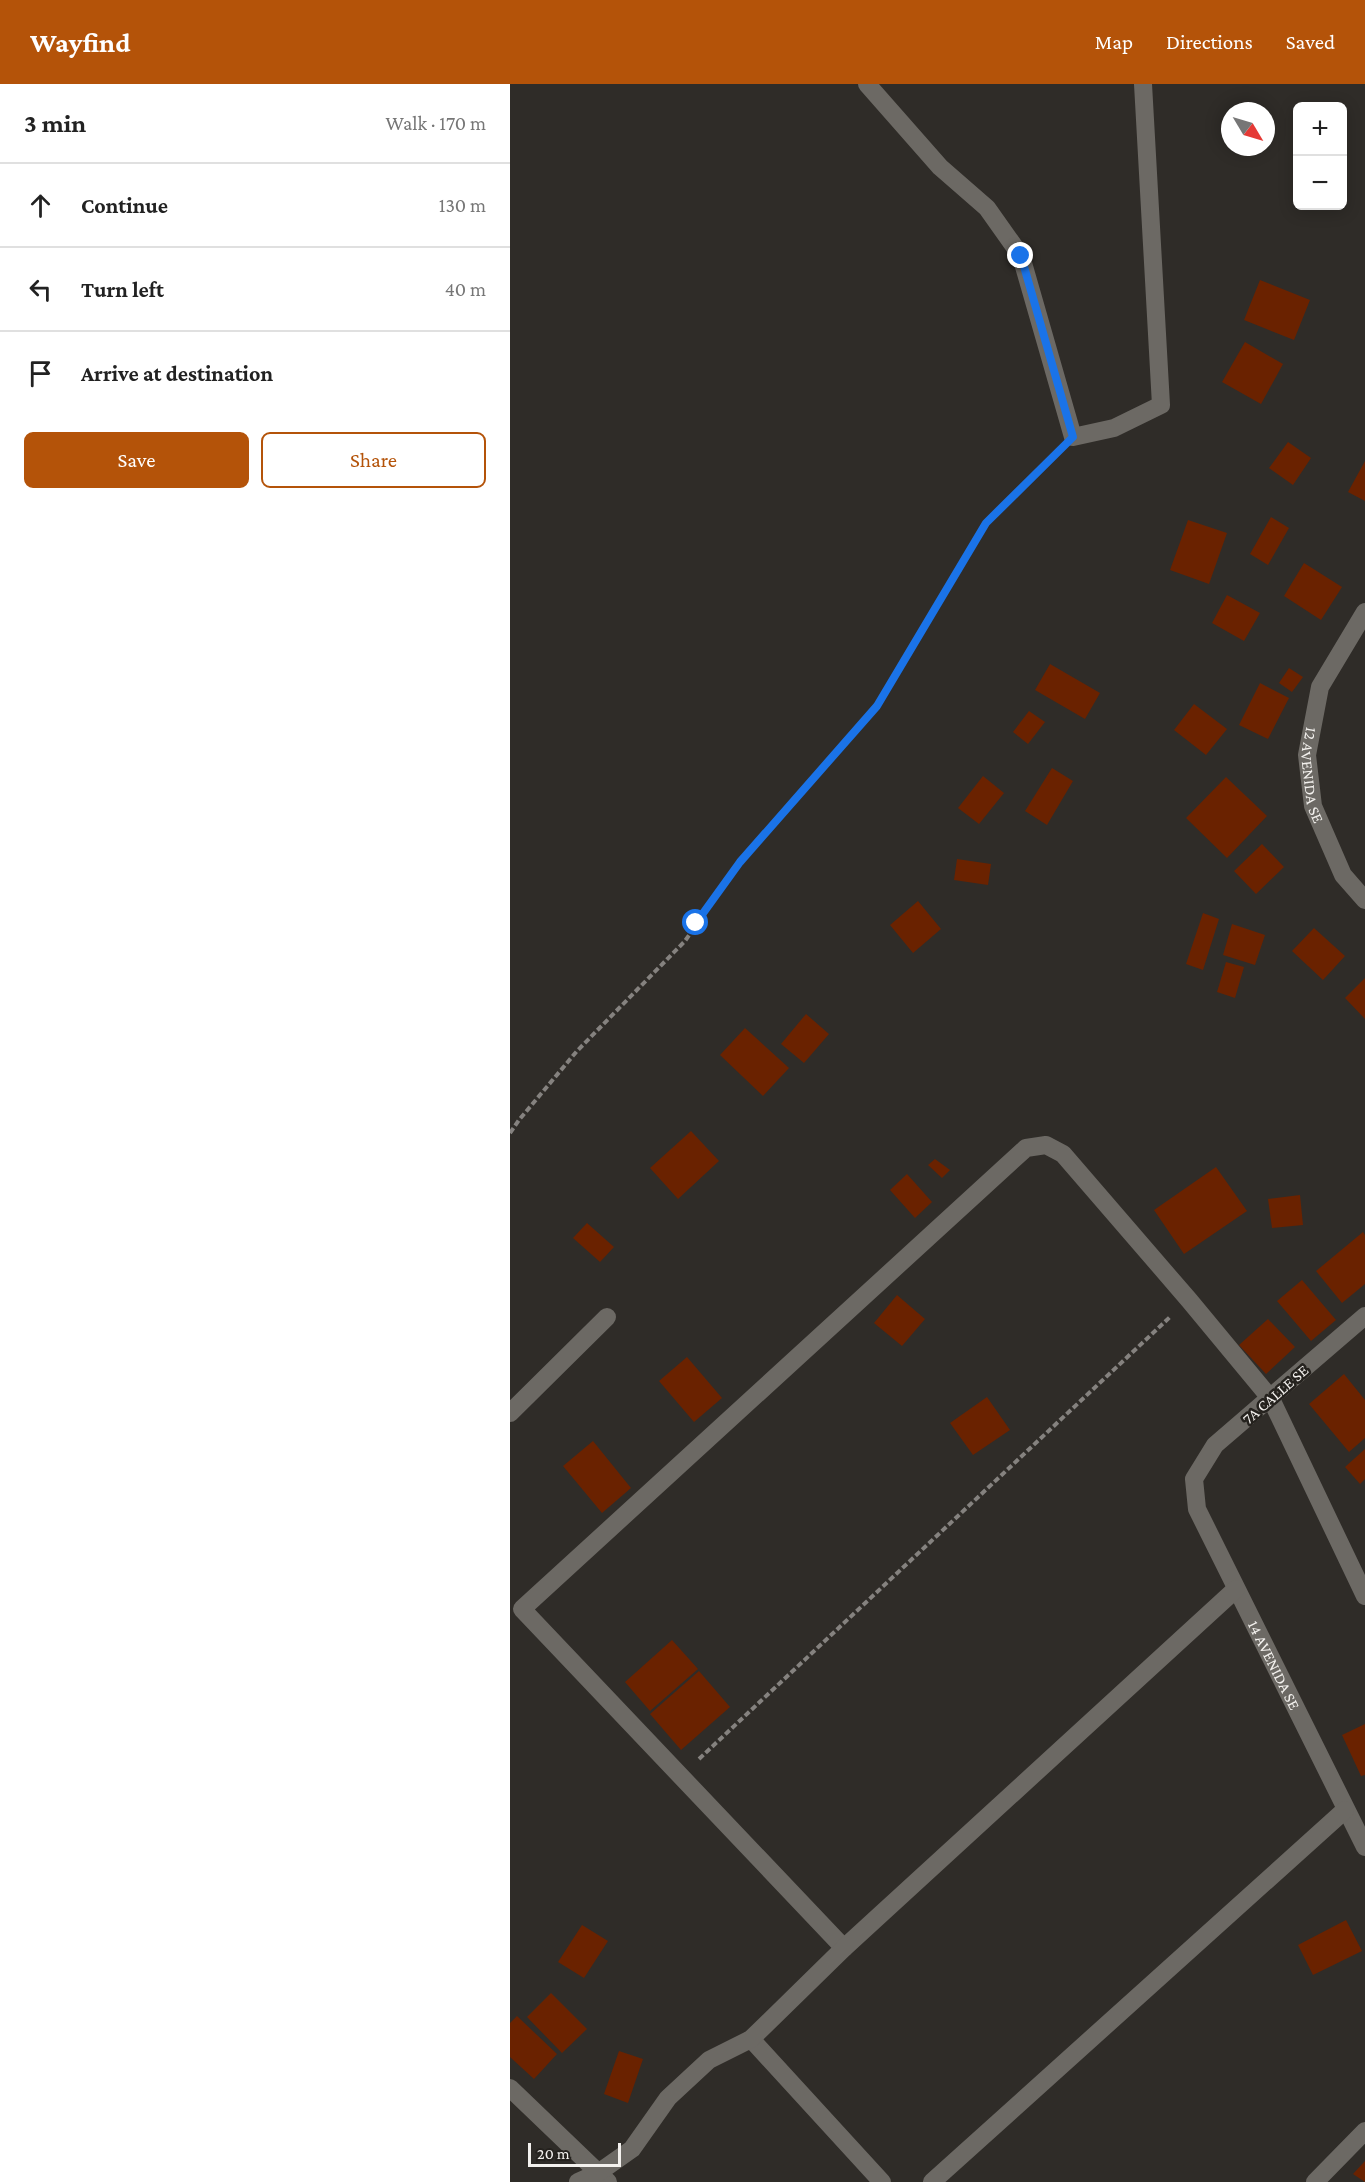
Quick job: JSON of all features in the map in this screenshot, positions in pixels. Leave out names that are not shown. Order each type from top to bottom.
[{"type":"street","points":[[867,84],[940,167],[987,208],[1021,256],[1073,437],[1114,428],[1161,405],[1143,84]]},
{"type":"street","name":"12 AVENIDA SE","points":[[1365,612],[1320,687],[1307,755],[1312,806],[1343,875],[1365,900]]},
{"type":"street","points":[[844,1948],[522,1609],[1026,1148],[1046,1145],[1063,1154],[1271,1399],[1365,1596]]},
{"type":"street","name":"7A CALLE SE","points":[[1194,1479],[1215,1445],[1365,1316]]},
{"type":"street","points":[[510,1413],[607,1317]]},
{"type":"street","name":"14 AVENIDA SE","points":[[1194,1479],[1197,1509],[1365,1847]]},
{"type":"street","points":[[578,2182],[603,2177],[632,2149],[668,2098],[708,2060],[751,2038],[844,1948],[1236,1589]]},
{"type":"street","points":[[932,2182],[1345,1810]]},
{"type":"street","points":[[751,2038],[882,2182]]},
{"type":"street","points":[[510,2088],[603,2177]]},
{"type":"street","points":[[1315,2182],[1365,2131]]},
{"type":"path","points":[[510,1133],[519,1119],[577,1051],[685,941],[740,862],[877,706],[986,523],[1073,437]]},
{"type":"path","points":[[681,1776],[1189,1300]]},
{"type":"building","points":[[1260,280],[1310,300],[1294,340],[1244,320]]},
{"type":"building","points":[[1245,342],[1283,364],[1261,404],[1222,382]]},
{"type":"building","points":[[1288,442],[1311,458],[1293,485],[1269,468]]},
{"type":"building","points":[[1365,461],[1365,501],[1348,492]]},
{"type":"building","points":[[1271,517],[1289,528],[1268,565],[1250,554]]},
{"type":"building","points":[[1188,520],[1227,533],[1209,584],[1170,570]]},
{"type":"building","points":[[1304,563],[1342,587],[1321,620],[1284,596]]},
{"type":"building","points":[[1227,595],[1260,613],[1244,641],[1212,623]]},
{"type":"building","points":[[1050,664],[1100,693],[1085,719],[1035,690]]},
{"type":"building","points":[[1289,668],[1303,677],[1292,692],[1279,683]]},
{"type":"building","points":[[1260,683],[1289,698],[1268,739],[1239,725]]},
{"type":"building","points":[[1194,704],[1227,729],[1206,755],[1174,730]]},
{"type":"building","points":[[1029,711],[1045,722],[1028,744],[1013,732]]},
{"type":"building","points":[[1052,768],[1073,781],[1047,825],[1025,811]]},
{"type":"building","points":[[983,776],[1004,793],[979,824],[958,808]]},
{"type":"building","points":[[1226,777],[1267,816],[1227,858],[1186,818]]},
{"type":"building","points":[[1262,844],[1284,867],[1256,894],[1234,871]]},
{"type":"building","points":[[957,859],[991,864],[988,885],[954,880]]},
{"type":"building","points":[[918,901],[941,929],[913,953],[890,925]]},
{"type":"building","points":[[1203,913],[1219,919],[1203,970],[1186,964]]},
{"type":"building","points":[[1232,924],[1265,935],[1255,965],[1223,955]]},
{"type":"building","points":[[1314,928],[1345,956],[1323,980],[1292,951]]},
{"type":"building","points":[[1226,962],[1244,967],[1235,998],[1217,992]]},
{"type":"building","points":[[1365,978],[1365,1019],[1345,998]]},
{"type":"building","points":[[806,1014],[829,1034],[804,1063],[781,1044]]},
{"type":"building","points":[[745,1028],[789,1068],[763,1096],[720,1055]]},
{"type":"building","points":[[691,1131],[719,1161],[678,1199],[650,1168]]},
{"type":"building","points":[[935,1159],[950,1170],[942,1178],[928,1165]]},
{"type":"building","points":[[1216,1167],[1247,1211],[1184,1254],[1154,1210]]},
{"type":"building","points":[[907,1174],[932,1202],[915,1218],[890,1190]]},
{"type":"building","points":[[1300,1195],[1303,1225],[1272,1228],[1268,1199]]},
{"type":"building","points":[[587,1223],[614,1247],[600,1262],[573,1238]]},
{"type":"building","points":[[1363,1232],[1365,1235],[1365,1284],[1342,1303],[1316,1271]]},
{"type":"building","points":[[1302,1280],[1336,1320],[1311,1341],[1277,1301]]},
{"type":"building","points":[[897,1295],[925,1319],[902,1346],[874,1323]]},
{"type":"building","points":[[1268,1319],[1295,1347],[1266,1374],[1239,1345]]},
{"type":"building","points":[[687,1357],[722,1398],[694,1422],[659,1381]]},
{"type":"building","points":[[1344,1374],[1365,1400],[1365,1438],[1349,1452],[1309,1404]]},
{"type":"building","points":[[987,1397],[1010,1430],[973,1455],[950,1423]]},
{"type":"building","points":[[593,1441],[631,1488],[602,1513],[563,1466]]},
{"type":"building","points":[[1365,1449],[1365,1479],[1360,1484],[1345,1467]]},
{"type":"building","points":[[672,1640],[698,1669],[650,1711],[625,1682]]},
{"type":"building","points":[[699,1671],[730,1707],[681,1750],[650,1714]]},
{"type":"building","points":[[1365,1724],[1365,1775],[1361,1776],[1342,1735]]},
{"type":"building","points":[[1346,1920],[1362,1951],[1313,1975],[1298,1945]]},
{"type":"building","points":[[582,1925],[608,1941],[584,1978],[558,1962]]},
{"type":"building","points":[[551,1993],[587,2029],[562,2053],[527,2017]]},
{"type":"building","points":[[517,2016],[557,2054],[534,2079],[510,2057],[510,2023]]},
{"type":"building","points":[[619,2051],[643,2059],[628,2103],[604,2094]]},
{"type":"building","points":[[1365,2161],[1365,2182],[1353,2174]]},
{"type":"route","points":[[696,923],[740,862],[877,706],[986,523],[1073,437],[1021,256]]}]
